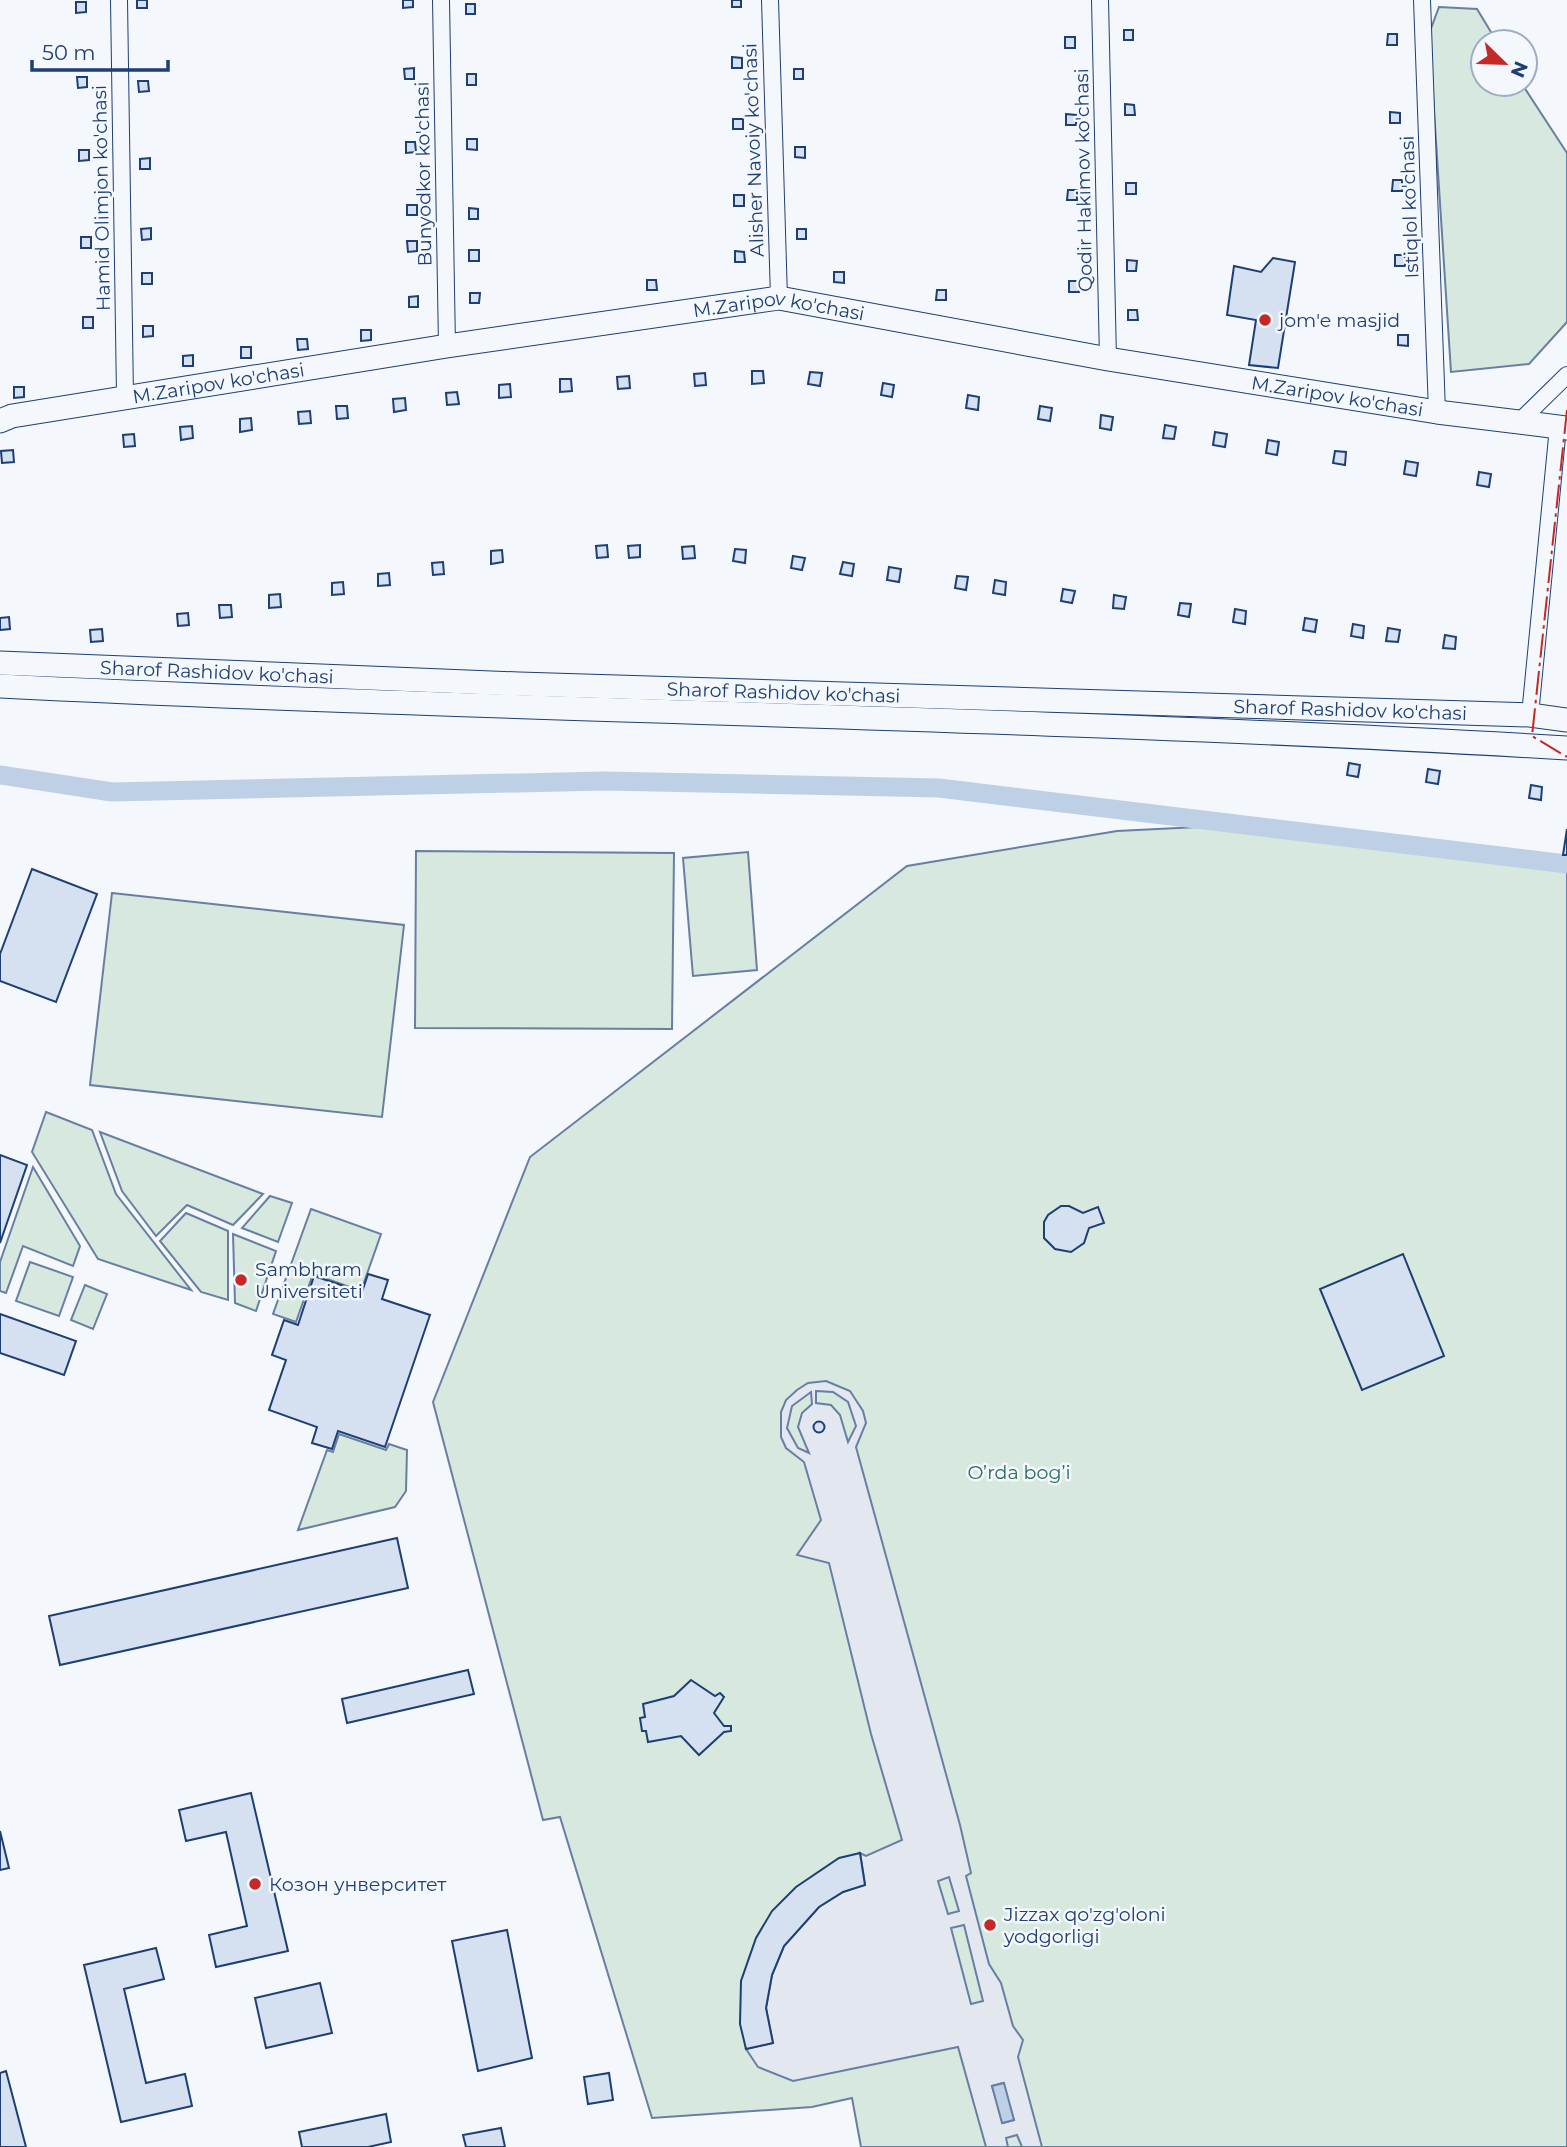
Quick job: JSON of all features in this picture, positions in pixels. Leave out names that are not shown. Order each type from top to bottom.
[{"type":"street","name":"Hamid Olimjon ko'chasi","points":[[119,0],[125,396]]},
{"type":"street","name":"Bunyodkor ko'chasi","points":[[441,0],[447,346]]},
{"type":"street","name":"Alisher Navoiy ko'chasi","points":[[770,0],[779,298]]},
{"type":"street","name":"Qodir Hakimov ko'chasi","points":[[1100,0],[1108,359]]},
{"type":"street","name":"Istiqlol ko'chasi","points":[[1422,0],[1437,412]]},
{"type":"street","name":"M.Zaripov ko'chasi","points":[[0,421],[12,416],[125,396],[779,298],[1108,359],[1437,412],[1562,427],[1530,715]]},
{"type":"street","points":[[1519,422],[1567,375]]},
{"type":"street","name":"Sharof Rashidov ko'chasi","points":[[0,663],[519,684],[1530,715],[1567,720]]},
{"type":"street","points":[[0,686],[792,718],[1101,726],[1567,747]]},
{"type":"street","points":[[1527,745],[1530,715]]},
{"type":"green space","points":[[1439,7],[1477,9],[1489,28],[1469,28],[1469,98],[1531,98],[1567,153],[1567,322],[1529,364],[1451,372],[1429,34]]},
{"type":"green space","name":"O’rda bog’i","points":[[1198,827],[1567,867],[1567,2147],[861,2147],[852,2098],[812,2107],[652,2118],[560,1817],[543,1820],[433,1402],[530,1157],[907,866],[1117,831]]},
{"type":"green space","points":[[416,851],[674,853],[672,1029],[415,1028]]},
{"type":"green space","points":[[748,852],[757,970],[693,976],[683,858]]},
{"type":"green space","points":[[112,893],[404,925],[382,1117],[90,1085]]},
{"type":"green space","points":[[46,1112],[92,1130],[116,1194],[191,1290],[98,1259],[32,1152]]},
{"type":"green space","points":[[100,1132],[263,1194],[233,1225],[187,1205],[156,1236],[122,1191]]},
{"type":"green space","points":[[33,1167],[80,1246],[73,1266],[23,1246],[6,1293],[0,1291],[0,1262]]},
{"type":"green space","points":[[270,1196],[292,1203],[278,1242],[242,1228]]},
{"type":"green space","points":[[311,1209],[381,1234],[361,1291],[313,1274],[296,1322],[273,1314]]},
{"type":"green space","points":[[186,1213],[228,1231],[228,1300],[201,1292],[160,1241]]},
{"type":"green space","points":[[233,1234],[276,1251],[256,1311],[235,1303]]},
{"type":"green space","points":[[30,1262],[73,1277],[59,1316],[16,1301]]},
{"type":"green space","points":[[85,1285],[107,1294],[93,1329],[71,1320]]},
{"type":"green space","points":[[339,1434],[386,1450],[389,1444],[407,1450],[406,1491],[395,1507],[298,1530],[327,1450],[333,1452]]},
{"type":"shaded area","points":[[826,1381],[850,1391],[863,1411],[866,1423],[856,1447],[960,1825],[971,1873],[966,1876],[989,1964],[1001,1983],[1013,2026],[1023,2040],[1018,2057],[1042,2147],[1022,2147],[1017,2135],[1006,2138],[1008,2147],[986,2147],[958,2047],[793,2081],[758,2067],[746,2049],[773,2043],[766,2008],[772,1975],[784,1946],[819,1907],[843,1892],[865,1884],[860,1853],[866,1856],[902,1840],[871,1734],[829,1563],[797,1555],[821,1520],[804,1462],[786,1448],[781,1437],[781,1412],[786,1400],[808,1383]],"holes":[[[816,1391],[833,1392],[848,1402],[856,1426],[848,1442],[840,1415],[831,1405],[816,1403]],[[811,1392],[812,1404],[802,1413],[798,1427],[809,1453],[798,1448],[787,1428],[792,1406]],[[949,1877],[959,1911],[948,1914],[938,1881]],[[964,1925],[983,2001],[971,2004],[951,1928]],[[1003,2083],[1014,2120],[1003,2123],[992,2086]]]},
{"type":"water","points":[[1004,2083],[1014,2120],[1002,2123],[992,2086]]},
{"type":"building","points":[[137,0],[147,0],[147,8],[137,8]]},
{"type":"building","points":[[403,0],[413,0],[413,7],[403,8]]},
{"type":"building","points":[[732,0],[741,0],[741,7],[732,7]]},
{"type":"building","points":[[76,2],[86,2],[86,12],[76,13]]},
{"type":"building","points":[[466,4],[475,4],[475,14],[466,14]]},
{"type":"building","points":[[1124,30],[1133,30],[1133,40],[1124,40]]},
{"type":"building","points":[[1388,34],[1397,34],[1397,45],[1387,45]]},
{"type":"building","points":[[1065,37],[1075,37],[1075,48],[1065,48]]},
{"type":"building","points":[[732,57],[742,58],[742,68],[732,68]]},
{"type":"building","points":[[414,68],[414,79],[405,79],[404,69]]},
{"type":"building","points":[[794,69],[803,69],[803,79],[794,79]]},
{"type":"building","points":[[467,74],[476,74],[476,85],[467,85]]},
{"type":"building","points":[[77,77],[87,77],[87,87],[78,88]]},
{"type":"building","points":[[138,81],[148,81],[149,91],[139,92]]},
{"type":"building","points":[[1125,104],[1134,105],[1135,115],[1125,115]]},
{"type":"building","points":[[1390,112],[1400,113],[1400,123],[1390,123]]},
{"type":"building","points":[[1066,114],[1076,115],[1076,125],[1066,125]]},
{"type":"building","points":[[733,119],[743,119],[743,129],[733,129]]},
{"type":"building","points":[[467,139],[477,139],[477,150],[467,149]]},
{"type":"building","points":[[406,142],[415,142],[416,152],[406,153]]},
{"type":"building","points":[[795,147],[805,147],[805,158],[795,157]]},
{"type":"building","points":[[79,150],[89,150],[89,160],[79,161]]},
{"type":"building","points":[[150,158],[150,169],[140,169],[140,159]]},
{"type":"building","points":[[1393,180],[1402,180],[1402,191],[1392,191]]},
{"type":"building","points":[[1126,183],[1136,183],[1136,194],[1126,194]]},
{"type":"building","points":[[1068,190],[1077,190],[1077,200],[1067,200]]},
{"type":"building","points":[[734,195],[744,195],[744,206],[734,206]]},
{"type":"building","points":[[407,205],[417,205],[417,215],[407,215]]},
{"type":"building","points":[[469,208],[478,209],[478,219],[469,219]]},
{"type":"building","points":[[151,228],[151,239],[142,240],[141,229]]},
{"type":"building","points":[[797,229],[806,229],[806,239],[797,239]]},
{"type":"building","points":[[81,237],[91,237],[91,248],[81,248]]},
{"type":"building","points":[[407,241],[417,241],[417,251],[408,252]]},
{"type":"building","points":[[469,250],[479,250],[479,261],[469,261]]},
{"type":"building","points":[[735,251],[744,252],[745,262],[735,262]]},
{"type":"building","points":[[1395,255],[1405,255],[1405,266],[1395,266]]},
{"type":"building","points":[[1273,258],[1295,262],[1278,368],[1249,365],[1256,320],[1227,315],[1234,266],[1261,272]]},
{"type":"building","points":[[1127,260],[1137,261],[1136,271],[1127,271]]},
{"type":"building","points":[[834,272],[844,272],[844,283],[834,282]]},
{"type":"building","points":[[142,273],[152,273],[152,284],[142,284]]},
{"type":"building","points":[[647,280],[656,280],[657,290],[647,290]]},
{"type":"building","points":[[1069,281],[1079,281],[1079,292],[1069,292]]},
{"type":"building","points":[[937,290],[946,290],[946,300],[936,300]]},
{"type":"building","points":[[470,293],[480,293],[479,303],[470,303]]},
{"type":"building","points":[[418,296],[418,307],[409,307],[409,297]]},
{"type":"building","points":[[1128,310],[1137,310],[1138,320],[1128,320]]},
{"type":"building","points":[[83,317],[93,317],[93,328],[83,328]]},
{"type":"building","points":[[143,326],[153,326],[153,336],[143,337]]},
{"type":"building","points":[[361,330],[371,330],[371,340],[361,341]]},
{"type":"building","points":[[1398,335],[1408,335],[1408,346],[1398,345]]},
{"type":"building","points":[[297,339],[307,339],[308,349],[298,350]]},
{"type":"building","points":[[241,347],[251,347],[251,358],[241,358]]},
{"type":"building","points":[[193,355],[193,366],[183,366],[183,356]]},
{"type":"building","points":[[752,371],[763,371],[764,383],[752,384]]},
{"type":"building","points":[[810,372],[822,373],[820,386],[808,384]]},
{"type":"building","points":[[705,373],[706,385],[695,386],[694,374]]},
{"type":"building","points":[[629,376],[630,388],[618,389],[617,377]]},
{"type":"building","points":[[560,379],[571,379],[572,391],[560,392]]},
{"type":"building","points":[[883,383],[894,385],[892,397],[881,395]]},
{"type":"building","points":[[510,384],[511,397],[499,398],[499,385]]},
{"type":"building","points":[[14,387],[24,387],[24,397],[14,398]]},
{"type":"building","points":[[457,392],[459,404],[447,405],[446,393]]},
{"type":"building","points":[[968,395],[979,397],[978,410],[966,408]]},
{"type":"building","points":[[405,398],[406,410],[394,412],[393,399]]},
{"type":"building","points":[[336,406],[347,406],[348,418],[337,419]]},
{"type":"building","points":[[1040,406],[1052,408],[1050,421],[1038,419]]},
{"type":"building","points":[[310,411],[311,423],[299,424],[298,412]]},
{"type":"building","points":[[1101,415],[1113,417],[1111,430],[1100,428]]},
{"type":"building","points":[[251,418],[252,430],[240,432],[240,419]]},
{"type":"building","points":[[1165,425],[1176,427],[1174,439],[1163,438]]},
{"type":"building","points":[[192,426],[193,438],[181,440],[180,427]]},
{"type":"building","points":[[1215,432],[1227,434],[1225,447],[1213,445]]},
{"type":"building","points":[[134,434],[135,446],[124,447],[123,435]]},
{"type":"building","points":[[1268,440],[1279,442],[1277,455],[1266,453]]},
{"type":"building","points":[[13,450],[14,462],[2,463],[1,451]]},
{"type":"building","points":[[1335,451],[1346,452],[1345,465],[1333,463]]},
{"type":"building","points":[[1406,461],[1418,463],[1416,476],[1404,474]]},
{"type":"building","points":[[1479,472],[1491,474],[1489,487],[1477,485]]},
{"type":"building","points":[[607,545],[608,557],[597,558],[596,546]]},
{"type":"building","points":[[640,545],[640,557],[629,558],[628,546]]},
{"type":"building","points":[[694,546],[695,558],[683,559],[682,547]]},
{"type":"building","points":[[735,549],[746,550],[745,563],[733,561]]},
{"type":"building","points":[[502,550],[503,562],[491,564],[491,551]]},
{"type":"building","points":[[793,556],[805,558],[802,570],[791,568]]},
{"type":"building","points":[[443,562],[444,574],[433,575],[432,563]]},
{"type":"building","points":[[843,562],[854,564],[852,576],[840,574]]},
{"type":"building","points":[[889,567],[901,569],[899,582],[887,580]]},
{"type":"building","points":[[389,573],[390,585],[378,586],[378,574]]},
{"type":"building","points":[[957,576],[968,577],[966,590],[955,588]]},
{"type":"building","points":[[995,580],[1006,582],[1005,595],[993,593]]},
{"type":"building","points":[[343,582],[344,594],[332,595],[332,583]]},
{"type":"building","points":[[1063,589],[1075,591],[1072,603],[1061,601]]},
{"type":"building","points":[[280,594],[281,607],[269,608],[269,595]]},
{"type":"building","points":[[1114,595],[1126,597],[1124,609],[1113,608]]},
{"type":"building","points":[[1180,603],[1191,604],[1189,617],[1178,615]]},
{"type":"building","points":[[219,605],[231,605],[232,617],[220,618]]},
{"type":"building","points":[[1235,609],[1246,611],[1245,624],[1233,622]]},
{"type":"building","points":[[188,613],[189,625],[178,626],[177,614]]},
{"type":"building","points":[[9,617],[10,629],[0,630],[0,618]]},
{"type":"building","points":[[1305,618],[1317,620],[1315,632],[1303,630]]},
{"type":"building","points":[[1353,624],[1364,626],[1363,638],[1351,636]]},
{"type":"building","points":[[1388,628],[1400,630],[1398,642],[1386,641]]},
{"type":"building","points":[[102,629],[103,641],[91,642],[90,630]]},
{"type":"building","points":[[1445,635],[1456,637],[1455,649],[1443,648]]},
{"type":"building","points":[[1349,763],[1360,765],[1358,777],[1347,775]]},
{"type":"building","points":[[1428,769],[1440,771],[1438,784],[1426,782]]},
{"type":"building","points":[[1531,785],[1542,787],[1541,800],[1529,798]]},
{"type":"building","points":[[1567,829],[1567,855],[1563,855]]},
{"type":"building","points":[[32,869],[97,894],[56,1002],[0,981],[0,954]]},
{"type":"building","points":[[0,1155],[27,1165],[0,1243]]},
{"type":"building","points":[[1061,1206],[1069,1206],[1083,1213],[1098,1207],[1104,1223],[1089,1228],[1084,1243],[1071,1252],[1055,1249],[1044,1238],[1044,1222],[1048,1215]]},
{"type":"building","points":[[1403,1254],[1444,1356],[1362,1390],[1320,1289]]},
{"type":"building","points":[[368,1274],[388,1280],[382,1299],[430,1315],[385,1447],[338,1431],[332,1449],[312,1443],[317,1427],[269,1410],[286,1360],[272,1355],[284,1320],[298,1325],[314,1276],[362,1292]]},
{"type":"building","points":[[0,1314],[76,1341],[64,1375],[0,1353]]},
{"type":"building","points":[[819,1421],[825,1427],[819,1433],[813,1427]]},
{"type":"building","points":[[397,1538],[408,1588],[60,1665],[49,1616]]},
{"type":"building","points":[[468,1670],[474,1694],[347,1723],[342,1699]]},
{"type":"building","points":[[691,1680],[715,1696],[720,1693],[724,1697],[714,1713],[724,1726],[731,1726],[731,1731],[724,1732],[699,1755],[681,1736],[648,1742],[646,1731],[642,1731],[640,1718],[645,1717],[643,1704],[674,1696]]},
{"type":"building","name":"Козон унверситет","points":[[251,1793],[288,1951],[216,1967],[209,1935],[247,1926],[226,1832],[186,1841],[179,1810]]},
{"type":"building","points":[[0,1831],[9,1868],[0,1870]]},
{"type":"building","points":[[860,1853],[865,1885],[843,1892],[819,1907],[784,1946],[772,1975],[766,2008],[773,2043],[746,2049],[740,2024],[741,1981],[756,1938],[772,1911],[796,1887],[839,1858]]},
{"type":"building","points":[[507,1930],[532,2058],[478,2071],[452,1941]]},
{"type":"building","points":[[156,1948],[164,1979],[124,1989],[146,2083],[185,2074],[192,2106],[121,2122],[84,1965]]},
{"type":"building","points":[[320,1983],[332,2033],[266,2048],[255,1998]]},
{"type":"building","points":[[6,2071],[26,2147],[0,2147],[0,2073]]},
{"type":"building","points":[[609,2073],[613,2100],[588,2104],[584,2077]]},
{"type":"building","points":[[386,2114],[391,2142],[368,2147],[302,2147],[299,2132]]},
{"type":"building","points":[[501,2128],[505,2147],[466,2147],[463,2135]]},
{"type":"waterway","points":[[0,775],[112,792],[605,781],[939,788],[1567,864]]},
{"type":"power","points":[[1567,410],[1532,736],[1567,757]]},
{"type":"place","name":"jom'e masjid","points":[[1265,320]]},
{"type":"place","name":"Sambhram Universiteti","points":[[241,1280]]},
{"type":"place","name":"Козон унверситет","points":[[255,1884]]},
{"type":"place","name":"Jizzax qo'zg'oloni yodgorligi","points":[[990,1925]]}]
